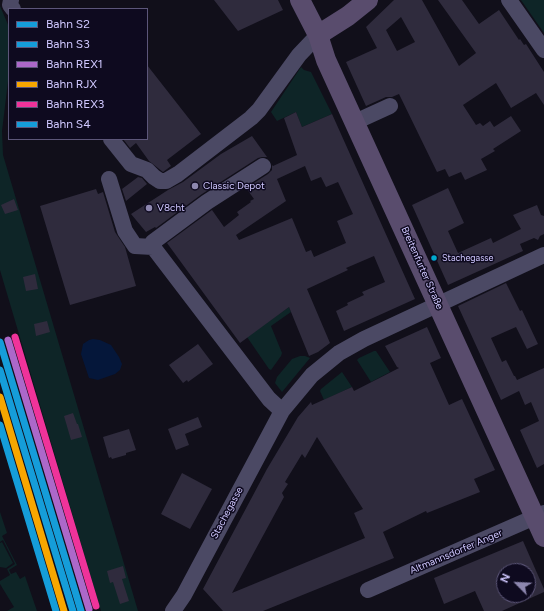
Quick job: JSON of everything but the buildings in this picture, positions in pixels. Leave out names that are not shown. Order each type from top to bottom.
[{"type":"main road","name":"Breitenfurter Straße","points":[[300,0],[318,35],[326,60],[438,305],[540,515],[544,537]]},
{"type":"main road","points":[[318,35],[348,16],[368,0]]},
{"type":"street","points":[[509,0],[544,50]]},
{"type":"street","points":[[112,140],[131,164],[147,170],[160,181],[166,181],[178,174],[255,114],[299,55],[318,35]]},
{"type":"street","points":[[355,122],[390,106]]},
{"type":"street","points":[[152,247],[153,242],[207,202],[263,166]]},
{"type":"street","points":[[109,180],[125,232],[135,246],[152,247],[269,399],[282,411]]},
{"type":"street","name":"Stachegasse","points":[[173,611],[184,595],[282,411],[312,375],[339,353],[364,339],[544,255]]},
{"type":"street","name":"Altmannsdorfer Anger","points":[[368,590],[540,515]]},
{"type":"green space","points":[[521,0],[544,0],[544,33]]},
{"type":"green space","points":[[0,6],[8,25],[8,81],[2,131],[3,155],[138,611],[101,611],[0,270]]},
{"type":"green space","points":[[301,67],[304,70],[311,72],[332,114],[302,127],[296,112],[277,121],[271,112]]},
{"type":"green space","points":[[289,307],[291,312],[271,326],[282,353],[271,370],[247,337]]},
{"type":"green space","points":[[376,351],[390,372],[371,382],[357,360]]},
{"type":"green space","points":[[300,356],[310,358],[282,392],[275,383],[277,377],[292,359]]},
{"type":"green space","points":[[342,372],[352,387],[324,400],[320,391],[321,389]]},
{"type":"green space","points":[[0,512],[7,533],[2,536],[17,565],[9,570],[11,574],[16,572],[20,579],[25,576],[37,611],[7,611],[14,607],[0,584],[0,581],[10,575],[7,569],[15,564],[3,540],[0,542]]},
{"type":"green space","points":[[2,542],[13,563],[6,568],[0,567],[0,543]]},
{"type":"water","points":[[93,339],[100,340],[111,345],[119,357],[122,364],[120,370],[115,374],[98,380],[89,378],[81,354],[83,344]]},
{"type":"rail line","name":"REX3","points":[[15,337],[96,606]]},
{"type":"rail line","name":"REX1","points":[[8,340],[89,609]]},
{"type":"rail line","name":"S2","points":[[0,342],[81,611]]},
{"type":"rail line","name":"S3","points":[[0,370],[73,611]]},
{"type":"rail line","name":"RJX","points":[[0,397],[64,611]]},
{"type":"rail line","name":"S4","points":[[0,425],[56,611]]},
{"type":"place","name":"Classic Depot","points":[[195,186]]},
{"type":"place","name":"V8cht","points":[[149,208]]},
{"type":"place","name":"Stachegasse","points":[[434,258]]}]
